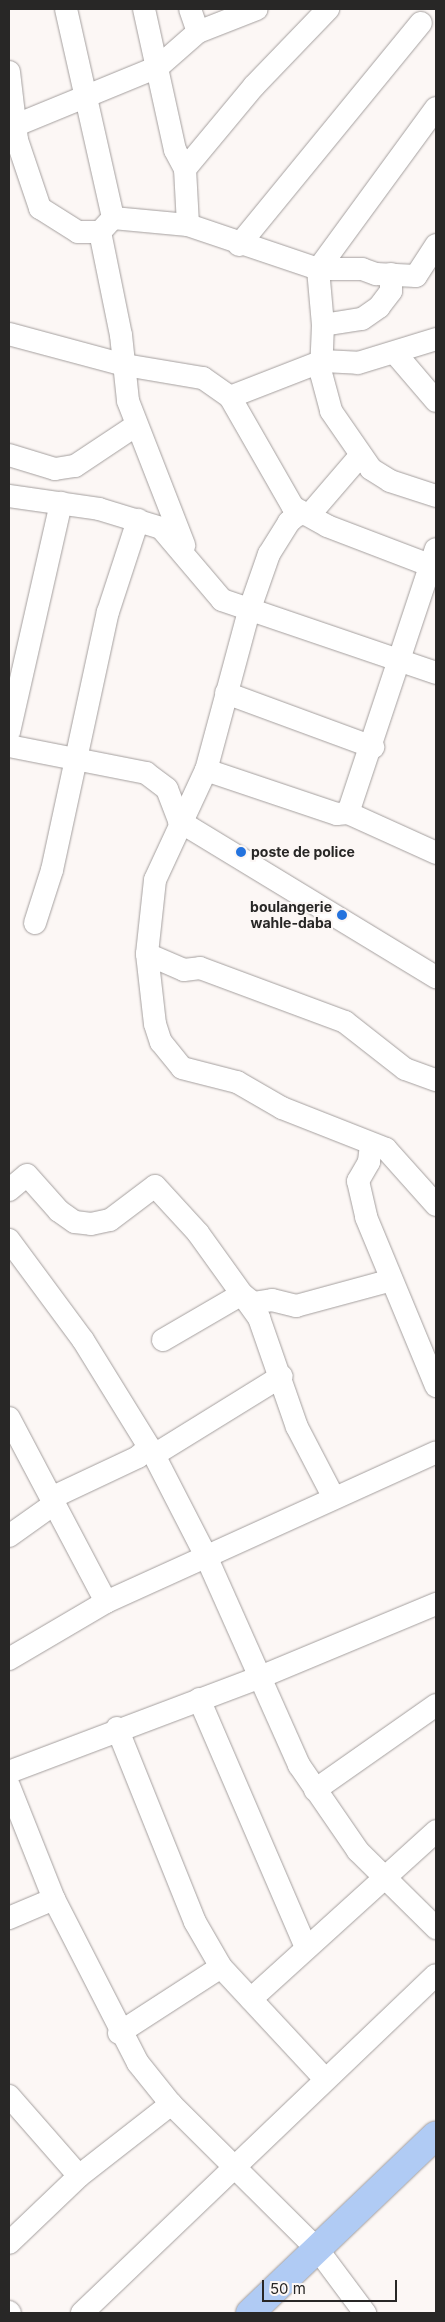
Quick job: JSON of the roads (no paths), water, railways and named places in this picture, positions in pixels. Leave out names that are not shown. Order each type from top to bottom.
[{"type":"main road","points":[[250,2313],[318,2250],[436,2134]]},
{"type":"street","points":[[66,9],[88,95],[135,426],[191,561]]},
{"type":"street","points":[[144,9],[175,150],[185,169],[188,225]]},
{"type":"street","points":[[190,9],[198,32]]},
{"type":"street","points":[[12,127],[158,67],[198,32],[257,9]]},
{"type":"street","points":[[185,169],[254,86],[328,9]]},
{"type":"street","points":[[238,245],[423,20]]},
{"type":"street","points":[[9,72],[12,127],[40,208],[78,232],[107,225],[188,225],[238,245],[318,269],[426,277],[436,245]]},
{"type":"street","points":[[436,108],[318,269],[323,325],[321,373],[331,411],[360,456],[390,481],[436,496]]},
{"type":"street","points":[[323,325],[362,319],[379,307],[391,291],[391,274]]},
{"type":"street","points":[[9,334],[125,365],[203,378],[230,397],[288,500],[294,507],[312,514],[327,526],[433,557],[403,659],[348,813]]},
{"type":"street","points":[[230,397],[323,361],[358,362],[395,353],[413,343],[436,339]]},
{"type":"street","points":[[395,353],[436,401]]},
{"type":"street","points":[[9,455],[55,469],[75,466],[135,426]]},
{"type":"street","points":[[312,514],[360,456]]},
{"type":"street","points":[[30,462],[17,497],[61,503],[138,520],[161,528],[191,561],[222,600],[249,611],[403,659],[436,672]]},
{"type":"street","points":[[9,732],[61,503]]},
{"type":"street","points":[[312,514],[296,514],[289,522],[270,554],[249,611],[206,770],[179,821],[155,880],[148,954],[155,1024],[161,1042],[182,1068],[237,1082],[282,1108],[398,1158],[436,1205]]},
{"type":"street","points":[[35,923],[52,870],[108,612],[138,520]]},
{"type":"street","points":[[226,693],[373,747]]},
{"type":"street","points":[[9,746],[77,757],[155,778],[167,789],[179,821],[436,976]]},
{"type":"street","points":[[206,770],[337,814],[348,813],[434,845]]},
{"type":"street","points":[[148,954],[184,970],[200,968],[344,1022],[405,1069],[436,1080]]},
{"type":"street","points":[[371,1145],[369,1162],[358,1181],[360,1192],[392,1280],[436,1386]]},
{"type":"street","points":[[9,1190],[27,1175],[59,1211],[75,1222],[91,1224],[110,1220],[155,1186],[198,1233],[260,1318],[282,1376],[297,1427],[334,1498]]},
{"type":"street","points":[[9,1240],[83,1340],[151,1451],[206,1556],[258,1678],[315,1790],[358,1851],[436,1928]]},
{"type":"street","points":[[242,1294],[253,1303],[272,1300],[296,1306],[392,1280]]},
{"type":"street","points":[[163,1340],[242,1294]]},
{"type":"street","points":[[9,1536],[52,1501],[151,1451],[282,1376]]},
{"type":"street","points":[[12,1433],[52,1501],[106,1602]]},
{"type":"street","points":[[9,1658],[106,1602],[436,1452]]},
{"type":"street","points":[[9,1772],[117,1728],[258,1678],[432,1611]]},
{"type":"street","points":[[199,1699],[305,1945]]},
{"type":"street","points":[[315,1790],[436,1705]]},
{"type":"street","points":[[117,1728],[195,1922],[220,1967],[325,2079]]},
{"type":"street","points":[[9,1786],[15,1822],[119,2033],[171,2104],[238,2168],[318,2250],[365,2313]]},
{"type":"street","points":[[251,1999],[305,1945],[386,1878],[436,1831]]},
{"type":"street","points":[[9,1918],[54,1899]]},
{"type":"street","points":[[119,2033],[220,1967]]},
{"type":"street","points":[[82,2313],[238,2168],[325,2079],[436,1975]]},
{"type":"street","points":[[11,2103],[79,2176]]},
{"type":"street","points":[[9,2243],[79,2176],[171,2104]]},
{"type":"place","name":"poste de police","points":[[241,852]]},
{"type":"place","name":"boulangerie wahle-daba","points":[[342,915]]}]
